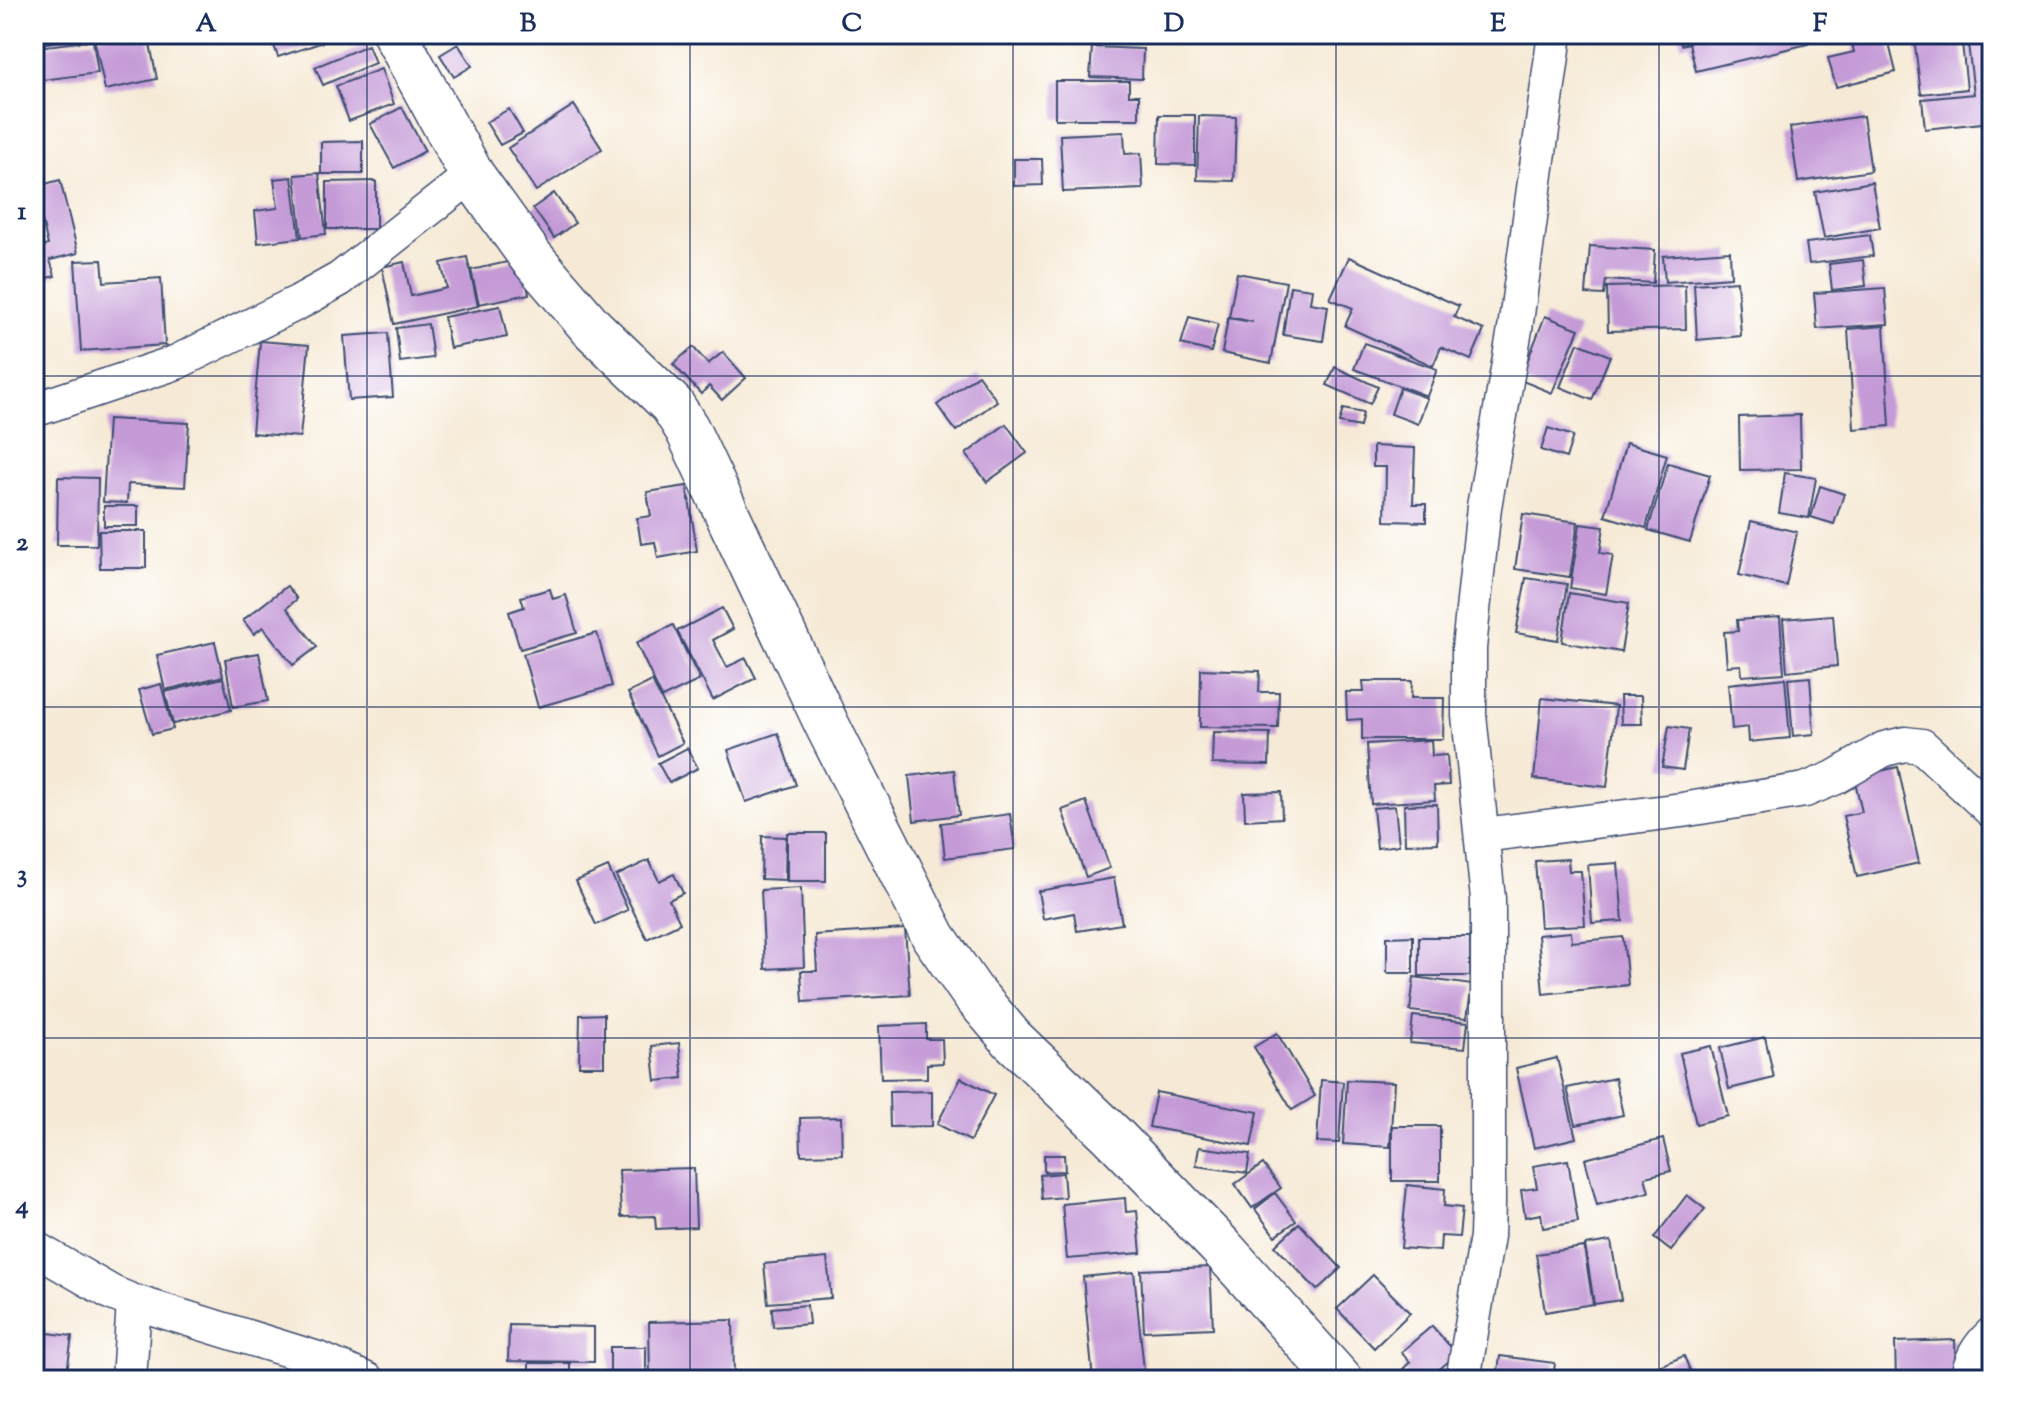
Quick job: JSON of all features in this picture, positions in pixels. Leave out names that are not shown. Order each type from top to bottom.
[{"type":"main road","points":[[395,34],[472,175],[541,269],[592,328],[672,405],[687,429],[826,723],[900,870],[934,937],[972,992],[1012,1039],[1112,1135],[1220,1246],[1340,1380]]},
{"type":"street","points":[[1463,1380],[1487,1236],[1488,899],[1469,715],[1469,648],[1484,507],[1515,329],[1555,34]]},
{"type":"street","points":[[34,410],[177,362],[299,302],[340,279],[472,175]]},
{"type":"street","points":[[1483,835],[1682,810],[1805,790],[1834,778],[1884,749],[1905,744],[1922,746],[1992,811]]},
{"type":"street","points":[[34,1248],[112,1293],[134,1302],[321,1360],[367,1380]]},
{"type":"street","points":[[129,1380],[134,1302]]},
{"type":"street","points":[[1967,1380],[1970,1364],[1980,1346],[1992,1334]]},
{"type":"building","points":[[34,34],[91,34],[91,36],[34,45]]},
{"type":"building","points":[[112,34],[148,34],[157,79],[105,90],[94,38]]},
{"type":"building","points":[[270,34],[321,34],[323,42],[278,57]]},
{"type":"building","points":[[1679,34],[1806,34],[1808,44],[1696,71],[1689,43],[1681,45]]},
{"type":"building","points":[[1850,34],[1906,34],[1907,40],[1889,44],[1896,72],[1836,87],[1828,58],[1854,52]]},
{"type":"building","points":[[1961,34],[1967,89],[1921,94],[1914,37]]},
{"type":"building","points":[[1992,34],[1992,122],[1925,129],[1922,99],[1974,94],[1967,35]]},
{"type":"building","points":[[93,40],[98,73],[42,80],[38,47]]},
{"type":"building","points":[[458,44],[472,66],[454,77],[440,55]]},
{"type":"building","points":[[368,45],[375,63],[323,85],[315,67]]},
{"type":"building","points":[[1092,47],[1143,49],[1142,79],[1090,77]]},
{"type":"building","points":[[381,69],[394,104],[349,121],[336,86]]},
{"type":"building","points":[[1055,81],[1129,81],[1129,95],[1139,95],[1139,119],[1055,119]]},
{"type":"building","points":[[574,105],[602,149],[536,191],[508,148]]},
{"type":"building","points":[[402,107],[425,151],[394,168],[370,124]]},
{"type":"building","points":[[509,109],[523,133],[500,145],[486,122]]},
{"type":"building","points":[[1159,115],[1195,115],[1195,165],[1158,164]]},
{"type":"building","points":[[1199,116],[1236,117],[1234,181],[1197,180]]},
{"type":"building","points":[[1863,116],[1871,171],[1798,182],[1790,127]]},
{"type":"building","points":[[1124,132],[1125,154],[1141,153],[1143,189],[1063,192],[1060,135]]},
{"type":"building","points":[[363,141],[363,174],[321,174],[321,142]]},
{"type":"building","points":[[1014,159],[1042,159],[1043,185],[1014,186]]},
{"type":"building","points":[[319,173],[326,234],[302,237],[295,175]]},
{"type":"building","points":[[292,177],[300,238],[258,243],[255,211],[278,208],[274,179]]},
{"type":"building","points":[[60,180],[78,253],[50,260],[55,276],[34,281],[34,249],[48,245],[34,187]]},
{"type":"building","points":[[376,181],[376,229],[327,229],[327,182]]},
{"type":"building","points":[[1872,182],[1880,228],[1824,238],[1815,192]]},
{"type":"building","points":[[554,193],[575,223],[554,238],[533,208]]},
{"type":"building","points":[[1870,235],[1873,256],[1809,264],[1806,243]]},
{"type":"building","points":[[1590,246],[1655,250],[1653,283],[1606,280],[1604,295],[1586,294]]},
{"type":"building","points":[[1730,251],[1731,277],[1665,282],[1663,256]]},
{"type":"building","points":[[467,257],[478,306],[394,324],[382,267],[404,262],[411,296],[447,288],[441,263]]},
{"type":"building","points":[[1349,257],[1459,306],[1454,317],[1484,330],[1471,360],[1441,347],[1433,366],[1345,326],[1353,308],[1330,299]]},
{"type":"building","points":[[521,259],[529,294],[479,304],[471,270]]},
{"type":"building","points":[[102,260],[104,282],[161,278],[165,345],[81,351],[75,261]]},
{"type":"building","points":[[1863,260],[1866,286],[1832,290],[1829,264]]},
{"type":"building","points":[[1237,273],[1286,282],[1271,363],[1222,353],[1228,318],[1253,322],[1229,317]]},
{"type":"building","points":[[1737,281],[1741,336],[1697,340],[1694,284]]},
{"type":"building","points":[[1685,285],[1686,329],[1608,331],[1607,287]]},
{"type":"building","points":[[1290,286],[1312,289],[1310,303],[1328,306],[1323,341],[1283,335]]},
{"type":"building","points":[[1885,288],[1888,324],[1817,329],[1814,293]]},
{"type":"building","points":[[500,306],[507,337],[450,348],[444,317]]},
{"type":"building","points":[[1545,316],[1579,329],[1552,393],[1520,380]]},
{"type":"building","points":[[1189,317],[1218,324],[1211,352],[1181,344]]},
{"type":"building","points":[[428,324],[433,358],[400,362],[396,328]]},
{"type":"building","points":[[1884,326],[1890,426],[1854,429],[1848,329]]},
{"type":"building","points":[[388,333],[393,397],[349,400],[344,336]]},
{"type":"building","points":[[260,341],[309,345],[300,437],[252,433]]},
{"type":"building","points":[[1364,343],[1437,369],[1427,396],[1354,369]]},
{"type":"building","points":[[1578,343],[1610,356],[1592,400],[1560,387]]},
{"type":"building","points":[[693,347],[708,364],[723,352],[746,378],[722,400],[709,386],[701,394],[673,364]]},
{"type":"building","points":[[1335,367],[1378,387],[1370,404],[1327,385]]},
{"type":"building","points":[[978,375],[997,401],[956,431],[937,405]]},
{"type":"building","points":[[1400,388],[1427,398],[1418,424],[1391,414]]},
{"type":"building","points":[[1343,409],[1363,413],[1360,427],[1339,423]]},
{"type":"building","points":[[1800,415],[1801,469],[1740,470],[1739,417]]},
{"type":"building","points":[[108,419],[189,423],[185,487],[128,484],[127,503],[103,502]]},
{"type":"building","points":[[1006,424],[1027,453],[987,482],[966,454]]},
{"type":"building","points":[[1548,428],[1573,436],[1566,458],[1541,450]]},
{"type":"building","points":[[1626,443],[1667,455],[1646,528],[1605,516]]},
{"type":"building","points":[[1373,446],[1415,448],[1413,504],[1426,504],[1426,522],[1385,521],[1386,467],[1373,467]]},
{"type":"building","points":[[1668,463],[1710,475],[1690,542],[1648,530]]},
{"type":"building","points":[[1785,473],[1816,478],[1809,518],[1779,513]]},
{"type":"building","points":[[58,477],[98,478],[97,545],[57,545]]},
{"type":"building","points":[[687,486],[697,551],[658,558],[655,542],[641,544],[637,518],[651,516],[647,492]]},
{"type":"building","points":[[1820,486],[1844,494],[1834,524],[1811,517]]},
{"type":"building","points":[[104,506],[138,506],[138,526],[104,526]]},
{"type":"building","points":[[1523,514],[1578,522],[1570,577],[1515,569]]},
{"type":"building","points":[[1751,521],[1797,532],[1786,586],[1739,575]]},
{"type":"building","points":[[1580,524],[1604,527],[1600,553],[1613,555],[1606,594],[1570,588]]},
{"type":"building","points":[[99,531],[146,531],[146,568],[100,568]]},
{"type":"building","points":[[1526,578],[1567,584],[1558,640],[1516,633]]},
{"type":"building","points":[[287,586],[297,599],[287,608],[317,647],[293,665],[263,627],[254,634],[243,620]]},
{"type":"building","points":[[550,589],[553,599],[566,595],[577,633],[520,649],[509,612],[524,607],[521,597]]},
{"type":"building","points":[[1569,593],[1629,603],[1621,652],[1562,642]]},
{"type":"building","points":[[722,608],[733,629],[713,640],[727,667],[746,658],[756,678],[713,700],[677,631]]},
{"type":"building","points":[[1833,615],[1837,666],[1787,671],[1783,619]]},
{"type":"building","points":[[1780,617],[1784,673],[1742,676],[1741,665],[1727,666],[1724,632],[1738,631],[1737,620]]},
{"type":"building","points":[[673,625],[700,680],[662,698],[636,643]]},
{"type":"building","points":[[597,633],[612,686],[538,707],[523,654]]},
{"type":"building","points":[[215,642],[223,676],[165,690],[157,655]]},
{"type":"building","points":[[259,653],[268,701],[233,707],[225,659]]},
{"type":"building","points":[[1201,669],[1260,671],[1259,692],[1279,692],[1278,728],[1200,727]]},
{"type":"building","points":[[1810,677],[1814,734],[1793,736],[1788,679]]},
{"type":"building","points":[[223,678],[231,710],[173,724],[165,692]]},
{"type":"building","points":[[1785,678],[1790,738],[1749,742],[1748,727],[1732,729],[1728,684]]},
{"type":"building","points":[[652,681],[683,743],[658,756],[628,693]]},
{"type":"building","points":[[1363,681],[1412,681],[1411,698],[1444,698],[1443,739],[1362,739],[1362,719],[1347,720],[1346,692],[1364,692]]},
{"type":"building","points":[[161,684],[173,729],[152,734],[139,690]]},
{"type":"building","points":[[1620,696],[1641,696],[1642,724],[1621,724]]},
{"type":"building","points":[[1542,698],[1616,706],[1607,787],[1534,779]]},
{"type":"building","points":[[1669,726],[1689,729],[1683,770],[1662,767]]},
{"type":"building","points":[[1213,732],[1270,733],[1269,765],[1212,764]]},
{"type":"building","points":[[778,733],[796,785],[746,802],[728,750]]},
{"type":"building","points":[[1431,740],[1432,756],[1447,755],[1449,785],[1434,786],[1435,800],[1371,804],[1367,744]]},
{"type":"building","points":[[687,748],[698,768],[669,783],[658,763]]},
{"type":"building","points":[[1898,767],[1919,863],[1857,877],[1843,816],[1862,812],[1854,777]]},
{"type":"building","points":[[954,770],[959,815],[914,821],[909,776]]},
{"type":"building","points":[[1281,792],[1282,818],[1245,820],[1244,793]]},
{"type":"building","points":[[1086,801],[1110,868],[1086,877],[1062,810]]},
{"type":"building","points":[[1437,804],[1438,843],[1405,844],[1404,805]]},
{"type":"building","points":[[1395,806],[1399,845],[1377,848],[1373,808]]},
{"type":"building","points":[[1010,814],[1015,849],[945,858],[941,823]]},
{"type":"building","points":[[787,833],[826,833],[826,881],[787,881]]},
{"type":"building","points":[[762,836],[786,837],[785,880],[761,879]]},
{"type":"building","points":[[1568,859],[1569,871],[1581,871],[1585,925],[1540,927],[1535,861]]},
{"type":"building","points":[[649,860],[659,881],[674,874],[683,893],[669,900],[680,923],[647,939],[616,876]]},
{"type":"building","points":[[1618,863],[1623,921],[1592,923],[1588,865]]},
{"type":"building","points":[[608,867],[628,910],[596,925],[576,881]]},
{"type":"building","points":[[1114,878],[1122,924],[1077,931],[1074,913],[1043,919],[1038,891]]},
{"type":"building","points":[[801,888],[804,967],[765,969],[761,890]]},
{"type":"building","points":[[905,929],[910,995],[803,1002],[801,971],[817,971],[815,935]]},
{"type":"building","points":[[1571,932],[1572,942],[1623,937],[1628,985],[1543,994],[1538,935]]},
{"type":"building","points":[[1413,936],[1413,973],[1387,973],[1387,937]]},
{"type":"building","points":[[1419,937],[1470,937],[1470,976],[1419,976]]},
{"type":"building","points":[[1414,977],[1472,985],[1467,1018],[1410,1011]]},
{"type":"building","points":[[604,1014],[604,1066],[579,1066],[580,1015]]},
{"type":"building","points":[[1413,1016],[1468,1022],[1465,1048],[1410,1043]]},
{"type":"building","points":[[926,1024],[926,1039],[942,1039],[943,1063],[927,1064],[927,1078],[881,1079],[879,1026]]},
{"type":"building","points":[[1277,1033],[1315,1096],[1292,1110],[1254,1047]]},
{"type":"building","points":[[1765,1037],[1774,1078],[1729,1089],[1720,1048]]},
{"type":"building","points":[[679,1043],[683,1078],[656,1081],[652,1046]]},
{"type":"building","points":[[1711,1046],[1728,1116],[1696,1124],[1680,1053]]},
{"type":"building","points":[[1557,1058],[1576,1138],[1534,1148],[1516,1068]]},
{"type":"building","points":[[961,1078],[994,1095],[970,1141],[937,1124]]},
{"type":"building","points":[[1615,1078],[1623,1115],[1576,1125],[1567,1088]]},
{"type":"building","points":[[1321,1080],[1343,1082],[1339,1143],[1317,1142]]},
{"type":"building","points":[[1347,1080],[1394,1082],[1390,1147],[1343,1144]]},
{"type":"building","points":[[932,1091],[932,1126],[890,1127],[889,1092]]},
{"type":"building","points":[[1156,1092],[1258,1112],[1251,1146],[1149,1127]]},
{"type":"building","points":[[841,1117],[842,1154],[801,1155],[800,1118]]},
{"type":"building","points":[[1392,1126],[1440,1126],[1440,1181],[1392,1181]]},
{"type":"building","points":[[1663,1139],[1671,1171],[1645,1177],[1649,1192],[1597,1205],[1585,1159]]},
{"type":"building","points":[[1199,1147],[1250,1154],[1247,1173],[1196,1166]]},
{"type":"building","points":[[1044,1155],[1064,1155],[1065,1171],[1044,1172]]},
{"type":"building","points":[[1568,1160],[1578,1222],[1543,1228],[1541,1214],[1525,1217],[1521,1190],[1537,1188],[1533,1166]]},
{"type":"building","points":[[1263,1164],[1281,1188],[1252,1208],[1235,1184]]},
{"type":"building","points":[[694,1168],[696,1227],[656,1229],[655,1216],[621,1217],[619,1170]]},
{"type":"building","points":[[1063,1173],[1065,1197],[1042,1199],[1040,1175]]},
{"type":"building","points":[[1407,1185],[1445,1189],[1444,1206],[1462,1208],[1459,1237],[1441,1236],[1440,1251],[1401,1248]]},
{"type":"building","points":[[1275,1193],[1296,1221],[1275,1236],[1255,1209]]},
{"type":"building","points":[[1687,1195],[1705,1209],[1671,1251],[1654,1238]]},
{"type":"building","points":[[1125,1198],[1126,1212],[1137,1211],[1141,1253],[1067,1259],[1062,1204]]},
{"type":"building","points":[[1299,1223],[1341,1268],[1317,1290],[1275,1246]]},
{"type":"building","points":[[1611,1241],[1621,1300],[1594,1304],[1585,1245]]},
{"type":"building","points":[[1584,1247],[1593,1304],[1545,1312],[1536,1254]]},
{"type":"building","points":[[827,1258],[831,1298],[768,1303],[764,1264]]},
{"type":"building","points":[[1210,1267],[1213,1328],[1144,1331],[1141,1270]]},
{"type":"building","points":[[1134,1272],[1145,1380],[1093,1380],[1083,1277]]},
{"type":"building","points":[[1373,1275],[1410,1313],[1374,1348],[1337,1309]]},
{"type":"building","points":[[807,1305],[809,1324],[773,1327],[772,1308]]},
{"type":"building","points":[[733,1320],[734,1380],[650,1380],[649,1322]]},
{"type":"building","points":[[509,1325],[594,1327],[594,1362],[508,1361]]},
{"type":"building","points":[[1432,1326],[1457,1354],[1427,1380],[1422,1374],[1412,1380],[1403,1369],[1410,1362],[1401,1352]]},
{"type":"building","points":[[40,1332],[72,1336],[66,1380],[34,1380]]},
{"type":"building","points":[[1955,1340],[1956,1380],[1896,1380],[1895,1342]]},
{"type":"building","points":[[610,1347],[646,1347],[646,1380],[610,1380]]},
{"type":"building","points":[[1500,1356],[1555,1363],[1553,1380],[1497,1380]]},
{"type":"building","points":[[1684,1356],[1694,1380],[1624,1380]]},
{"type":"building","points":[[529,1363],[570,1363],[570,1380],[529,1380]]},
{"type":"building","points":[[1280,1375],[1281,1380],[1234,1380],[1234,1378]]}]
